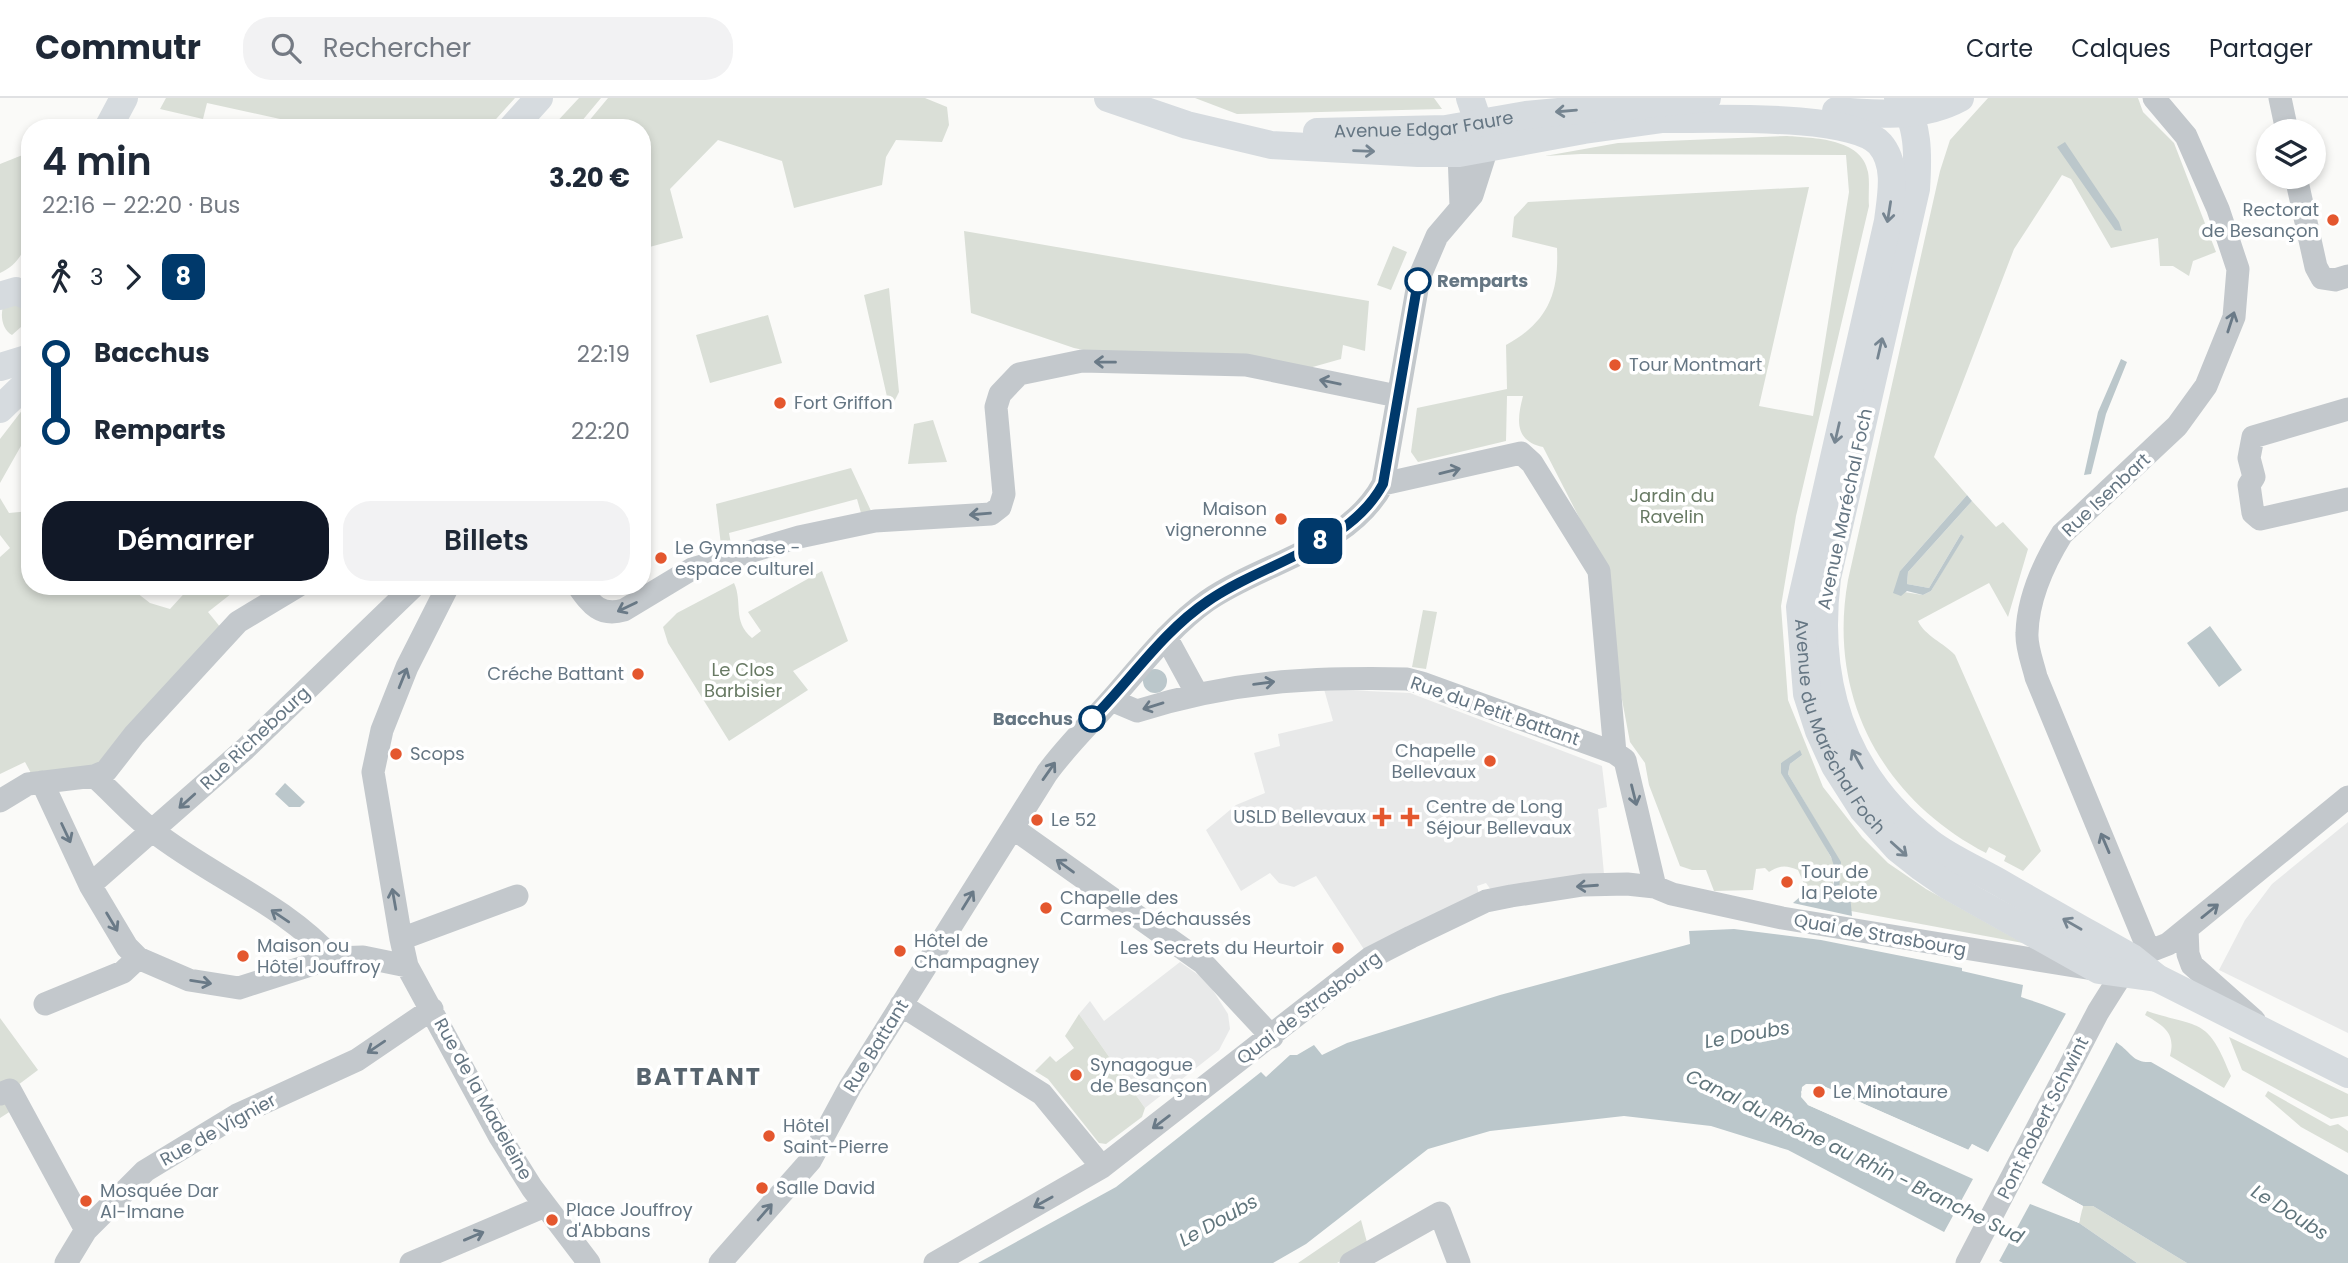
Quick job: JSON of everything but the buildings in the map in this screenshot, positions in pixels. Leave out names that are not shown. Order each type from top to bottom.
[{"type":"main road","points":[[113,119],[124,98]]},
{"type":"main road","points":[[520,119],[539,98]]},
{"type":"main road","name":"Avenue Edgar Faure","points":[[1108,98],[1223,135],[1309,149],[1459,153],[1483,136],[1525,115],[1707,98]]},
{"type":"main road","points":[[1470,98],[1483,136]]},
{"type":"main road","points":[[1914,114],[1960,98]]},
{"type":"main road","name":"Avenue Edgar Faure","points":[[1223,135],[1446,129],[1483,136],[1795,108],[1914,114]]},
{"type":"main road","name":"Avenue Maréchal Foch","points":[[1914,114],[1916,188],[1827,578],[1823,643],[1833,703],[1844,734],[1889,806],[1956,860],[2125,964],[2348,1074]]},
{"type":"main road","name":"Avenue Edgar Faure","points":[[1659,119],[1809,122],[1855,128],[1867,132],[1882,146]]},
{"type":"main road","name":"Avenue du Maréchal Foch","points":[[1882,146],[1892,175],[1888,221],[1800,607],[1807,694],[1819,731],[1848,789],[1897,848],[1947,885],[2125,964]]},
{"type":"main road","points":[[0,367],[21,361]]},
{"type":"main road","points":[[0,409],[21,389]]},
{"type":"street","name":"Rue Isenbart","points":[[2125,964],[2036,677],[2026,635],[2034,592],[2051,551],[2062,534],[2162,443],[2206,386],[2234,317],[2238,269],[2201,164],[2186,136],[2154,98]]},
{"type":"street","points":[[2280,98],[2284,119]]},
{"type":"street","name":"Rue Battant","points":[[720,1263],[810,1161],[850,1087],[1069,743],[1166,637],[1208,601],[1331,535],[1359,517],[1373,502],[1383,484],[1419,278],[1427,253],[1472,195],[1483,136]]},
{"type":"street","points":[[1459,153],[1461,206]]},
{"type":"street","points":[[2299,189],[2316,267],[2322,278],[2335,280],[2348,276]]},
{"type":"street","points":[[651,594],[692,569],[799,537],[875,521],[991,514],[1000,507],[1004,494],[996,407],[1000,394],[1019,374],[1082,361],[1246,365],[1397,396]]},
{"type":"street","points":[[2348,409],[2253,437],[2249,458],[2254,477],[2249,485],[2253,513],[2260,519],[2348,499]]},
{"type":"street","points":[[1383,484],[1521,453],[1532,463],[1599,571],[1615,753],[1625,760],[1655,887]]},
{"type":"street","points":[[0,800],[28,784],[94,776],[106,771],[134,736],[238,622],[283,595]]},
{"type":"street","name":"Rue Richebourg","points":[[90,885],[245,749],[405,595]]},
{"type":"street","name":"Rue de la Madeleine","points":[[443,595],[407,667],[382,730],[373,772],[401,939],[407,966],[500,1137],[545,1206],[589,1263]]},
{"type":"street","points":[[585,595],[597,609],[612,613],[624,610],[649,595]]},
{"type":"street","points":[[1166,637],[1196,692]]},
{"type":"street","name":"Rue du Petit Battant","points":[[1111,700],[1136,711],[1196,692],[1323,677],[1407,679],[1615,753]]},
{"type":"street","points":[[94,776],[153,831],[290,922],[320,944],[332,958]]},
{"type":"street","points":[[42,782],[90,885],[127,947],[138,958],[189,980],[239,988],[332,958],[363,957],[407,966]]},
{"type":"street","points":[[2125,964],[2168,944],[2348,797]]},
{"type":"street","points":[[1013,828],[1238,989],[1272,1037]]},
{"type":"street","name":"Quai de Strasbourg","points":[[936,1263],[1102,1167],[1370,958],[1486,901],[1583,885],[1655,887],[1672,894],[1782,918],[2047,964],[2125,964]]},
{"type":"street","points":[[401,939],[517,896]]},
{"type":"street","points":[[2187,929],[2188,954],[2192,965],[2277,1040]]},
{"type":"street","points":[[45,1004],[123,972],[138,958]]},
{"type":"street","name":"Pont Robert Schwint","points":[[1967,1263],[2125,964]]},
{"type":"street","points":[[901,1005],[1042,1094],[1102,1167]]},
{"type":"street","name":"Rue de Vignier","points":[[66,1263],[86,1230],[145,1171],[237,1115],[357,1060],[432,1009]]},
{"type":"street","points":[[0,1094],[10,1090],[86,1230]]},
{"type":"street","points":[[411,1263],[545,1206]]},
{"type":"street","points":[[1351,1263],[1440,1213],[1459,1263]]},
{"type":"shaded area","name":"Centre de Long Séjour Bellevaux","points":[[1324,689],[1410,693],[1602,766],[1607,807],[1598,809],[1604,874],[1491,890],[1486,883],[1477,886],[1479,894],[1365,951],[1316,876],[1294,887],[1279,883],[1270,873],[1241,891],[1206,830],[1236,805],[1265,793],[1254,753],[1280,746],[1278,734],[1333,721]]},
{"type":"shaded area","points":[[2348,822],[2348,1033],[2219,970],[2245,920],[2272,884]]},
{"type":"shaded area","points":[[1180,962],[1207,981],[1228,1014],[1230,1029],[1219,1050],[1145,1108],[1079,1014],[1090,1001],[1104,1021]]},
{"type":"green space","points":[[166,98],[515,98],[496,119],[280,119],[207,103],[203,119],[160,109]]},
{"type":"green space","points":[[579,98],[601,98],[584,119],[559,119]]},
{"type":"green space","points":[[608,98],[925,98],[947,107],[949,125],[942,142],[896,140],[886,157],[882,185],[794,208],[782,161],[718,140],[670,189],[683,238],[651,247],[651,119],[590,119]]},
{"type":"green space","points":[[1195,98],[1434,98],[1442,109],[1237,114]]},
{"type":"green space","points":[[1988,98],[2138,98],[2143,112],[2174,143],[2216,252],[2193,261],[2189,276],[2173,266],[2160,266],[2158,238],[2111,248],[2071,179],[2062,175],[2014,249],[1934,457],[1967,495],[1900,571],[1904,592],[1923,595],[1931,591],[1963,537],[1961,534],[1929,588],[1907,584],[1908,572],[1972,501],[1996,527],[2003,522],[2028,549],[2008,617],[1989,583],[1918,621],[1925,631],[1955,655],[2041,851],[2023,871],[2004,861],[2006,856],[1989,847],[1986,853],[1949,831],[1918,804],[1891,773],[1870,740],[1855,703],[1846,664],[1844,623],[1848,580],[1940,171],[1950,140]]},
{"type":"green space","name":"Jardin du Ravelin","points":[[1787,136],[1822,139],[1847,146],[1864,161],[1869,180],[1869,206],[1796,516],[1781,606],[1788,700],[1823,787],[1862,837],[1888,863],[1926,889],[2023,943],[1851,911],[1850,894],[1838,892],[1840,862],[1788,774],[1790,764],[1802,755],[1781,763],[1835,865],[1832,891],[1805,886],[1798,870],[1783,866],[1769,872],[1765,868],[1756,869],[1753,890],[1714,891],[1706,870],[1692,870],[1680,866],[1649,785],[1645,763],[1630,742],[1616,668],[1604,566],[1543,447],[1527,440],[1522,434],[1519,421],[1523,396],[1507,396],[1506,441],[1418,462],[1411,452],[1417,408],[1507,389],[1506,345],[1532,327],[1548,305],[1556,279],[1557,248],[1512,237],[1514,217],[1528,202],[1809,187],[1759,406],[1813,416],[1849,192],[1846,155],[1545,156],[1618,143]]},
{"type":"green space","points":[[21,156],[21,255],[14,264],[0,273],[0,164]]},
{"type":"green space","points":[[964,231],[1369,301],[1365,351],[1343,345],[1341,359],[1302,370],[1117,357],[1074,348],[971,313]]},
{"type":"green space","points":[[1393,246],[1407,252],[1391,290],[1377,285]]},
{"type":"green space","points":[[889,288],[899,392],[890,410],[864,295]]},
{"type":"green space","points":[[3,307],[21,307],[21,327],[12,335],[4,327]]},
{"type":"green space","points":[[768,315],[782,363],[710,383],[696,335]]},
{"type":"green space","points":[[21,412],[21,446],[0,483],[0,439]]},
{"type":"green space","points":[[933,420],[947,462],[908,464],[914,424]]},
{"type":"green space","points":[[851,468],[872,513],[861,513],[857,499],[729,533],[732,550],[711,552],[721,545],[716,504]]},
{"type":"green space","points":[[0,498],[9,513],[21,512],[21,595],[140,595],[150,603],[170,609],[183,595],[230,595],[208,612],[221,628],[102,768],[32,775],[25,762],[0,774],[0,557],[10,548],[0,535]]},
{"type":"green space","name":"Le Clos Barbisier","points":[[822,571],[848,641],[793,671],[808,690],[729,741],[668,643],[663,627],[677,613],[734,583],[742,625],[752,638],[761,631],[748,612]]},
{"type":"green space","points":[[1423,610],[1437,612],[1426,669],[1412,667]]},
{"type":"green space","points":[[2147,1011],[2191,1024],[2208,1034],[2223,1057],[2231,1076],[2224,1088],[2170,1056],[2170,1036],[2163,1027],[2145,1015]]},
{"type":"green space","name":"Synagogue de Besançon","points":[[1079,1014],[1145,1108],[1142,1117],[1106,1144],[1099,1143],[1048,1079],[1035,1071],[1050,1056],[1056,1062],[1074,1048],[1065,1036]]},
{"type":"green space","points":[[0,1018],[38,1070],[18,1085],[28,1100],[0,1118]]},
{"type":"green space","points":[[2229,1037],[2348,1094],[2348,1116],[2331,1119],[2242,1070]]},
{"type":"green space","points":[[2268,1091],[2330,1126],[2338,1124],[2348,1131],[2348,1153],[2301,1127],[2265,1096]]},
{"type":"green space","points":[[2083,1206],[2093,1206],[2187,1263],[2137,1263],[2079,1223]]},
{"type":"green space","points":[[1361,1220],[1368,1246],[1337,1263],[1298,1263]]},
{"type":"water","points":[[2065,142],[2119,222],[2122,231],[2115,230],[2057,147]]},
{"type":"water","points":[[2121,359],[2127,362],[2106,414],[2091,474],[2084,475],[2098,412]]},
{"type":"water","points":[[1967,495],[1972,501],[1908,572],[1907,584],[1929,588],[1961,534],[1964,537],[1931,591],[1923,595],[1907,591],[1901,596],[1893,593],[1900,571]]},
{"type":"water","points":[[2210,626],[2242,670],[2219,687],[2187,643]]},
{"type":"water","points":[[1155,669],[1166,676],[1167,681],[1160,692],[1155,693],[1144,686],[1143,681],[1150,670]]},
{"type":"water","points":[[1800,750],[1802,755],[1790,764],[1788,774],[1841,862],[1839,892],[1850,894],[1852,916],[1793,903],[1802,895],[1805,886],[1832,891],[1836,872],[1831,857],[1781,773],[1781,763]]},
{"type":"water","points":[[285,783],[305,802],[300,807],[289,807],[275,794]]},
{"type":"water","points":[[1734,929],[1821,940],[1962,968],[1962,971],[2023,985],[2021,997],[2085,1023],[2109,1037],[2137,1059],[2151,1062],[2348,1175],[2348,1263],[2187,1263],[2093,1206],[2083,1206],[1972,1144],[1969,1150],[1821,1085],[1807,1084],[1801,1092],[1808,1105],[2079,1223],[2137,1263],[2003,1263],[1788,1150],[1711,1126],[1624,1116],[1490,1131],[1428,1149],[1306,1244],[1273,1263],[978,1263],[1116,1187],[1261,1072],[1266,1077],[1290,1055],[1297,1055],[1314,1045],[1322,1055],[1347,1043],[1500,995],[1690,944],[1689,931]]},
{"type":"pier","points":[[2068,1010],[2118,1039],[2041,1184],[2083,1206],[2082,1210],[1973,1149],[1967,1153],[1820,1088],[1808,1087],[1804,1093],[1810,1102],[2080,1219],[2079,1223],[2030,1204],[1998,1263],[1943,1234],[1973,1179],[1808,1105],[1801,1097],[1802,1087],[1806,1084],[1821,1085],[1968,1150],[1972,1144],[1988,1152]]},
{"type":"bus line","name":"8","points":[[1092,719],[1166,637],[1208,601],[1331,535],[1359,517],[1373,502],[1383,484],[1418,281]]},
{"type":"place","name":"Rectorat de Besançon","points":[[2333,220]]},
{"type":"place","name":"Remparts","points":[[1418,281]]},
{"type":"place","name":"Tour Montmart","points":[[1615,365]]},
{"type":"place","name":"Fort Griffon","points":[[780,403]]},
{"type":"place","name":"Maison vigneronne","points":[[1281,519]]},
{"type":"place","name":"Le Gymnase - espace culturel","points":[[661,558]]},
{"type":"place","name":"Créche Battant","points":[[638,674]]},
{"type":"place","name":"Bacchus","points":[[1092,719]]},
{"type":"place","name":"Scops","points":[[396,754]]},
{"type":"place","name":"Chapelle Bellevaux","points":[[1490,761]]},
{"type":"place","name":"USLD Bellevaux","points":[[1382,817]]},
{"type":"place","name":"Centre de Long Séjour Bellevaux","points":[[1410,817]]},
{"type":"place","name":"Le 52","points":[[1037,820]]},
{"type":"place","name":"Tour de la Pelote","points":[[1787,882]]},
{"type":"place","name":"Chapelle des Carmes-Déchaussés","points":[[1046,908]]},
{"type":"place","name":"Les Secrets du Heurtoir","points":[[1338,948]]},
{"type":"place","name":"Hôtel de Champagney","points":[[900,951]]},
{"type":"place","name":"Maison ou Hôtel Jouffroy","points":[[243,956]]},
{"type":"place","name":"Synagogue de Besançon","points":[[1076,1075]]},
{"type":"place","name":"Le Minotaure","points":[[1819,1092]]},
{"type":"place","name":"Hôtel Saint-Pierre","points":[[769,1136]]},
{"type":"place","name":"Salle David","points":[[762,1188]]},
{"type":"place","name":"Mosquée Dar Al-Imane","points":[[86,1201]]},
{"type":"place","name":"Place Jouffroy d'Abbans","points":[[552,1220]]},
{"type":"district","name":"BATTANT","points":[[699,1077]]},
{"type":"water label","name":"Le Doubs","points":[[1747,1034]]},
{"type":"water label","name":"Canal du Rhône au Rhin - Branche Sud","points":[[1855,1156]]},
{"type":"water label","name":"Le Doubs","points":[[2290,1212]]},
{"type":"water label","name":"Le Doubs","points":[[1218,1220]]}]
